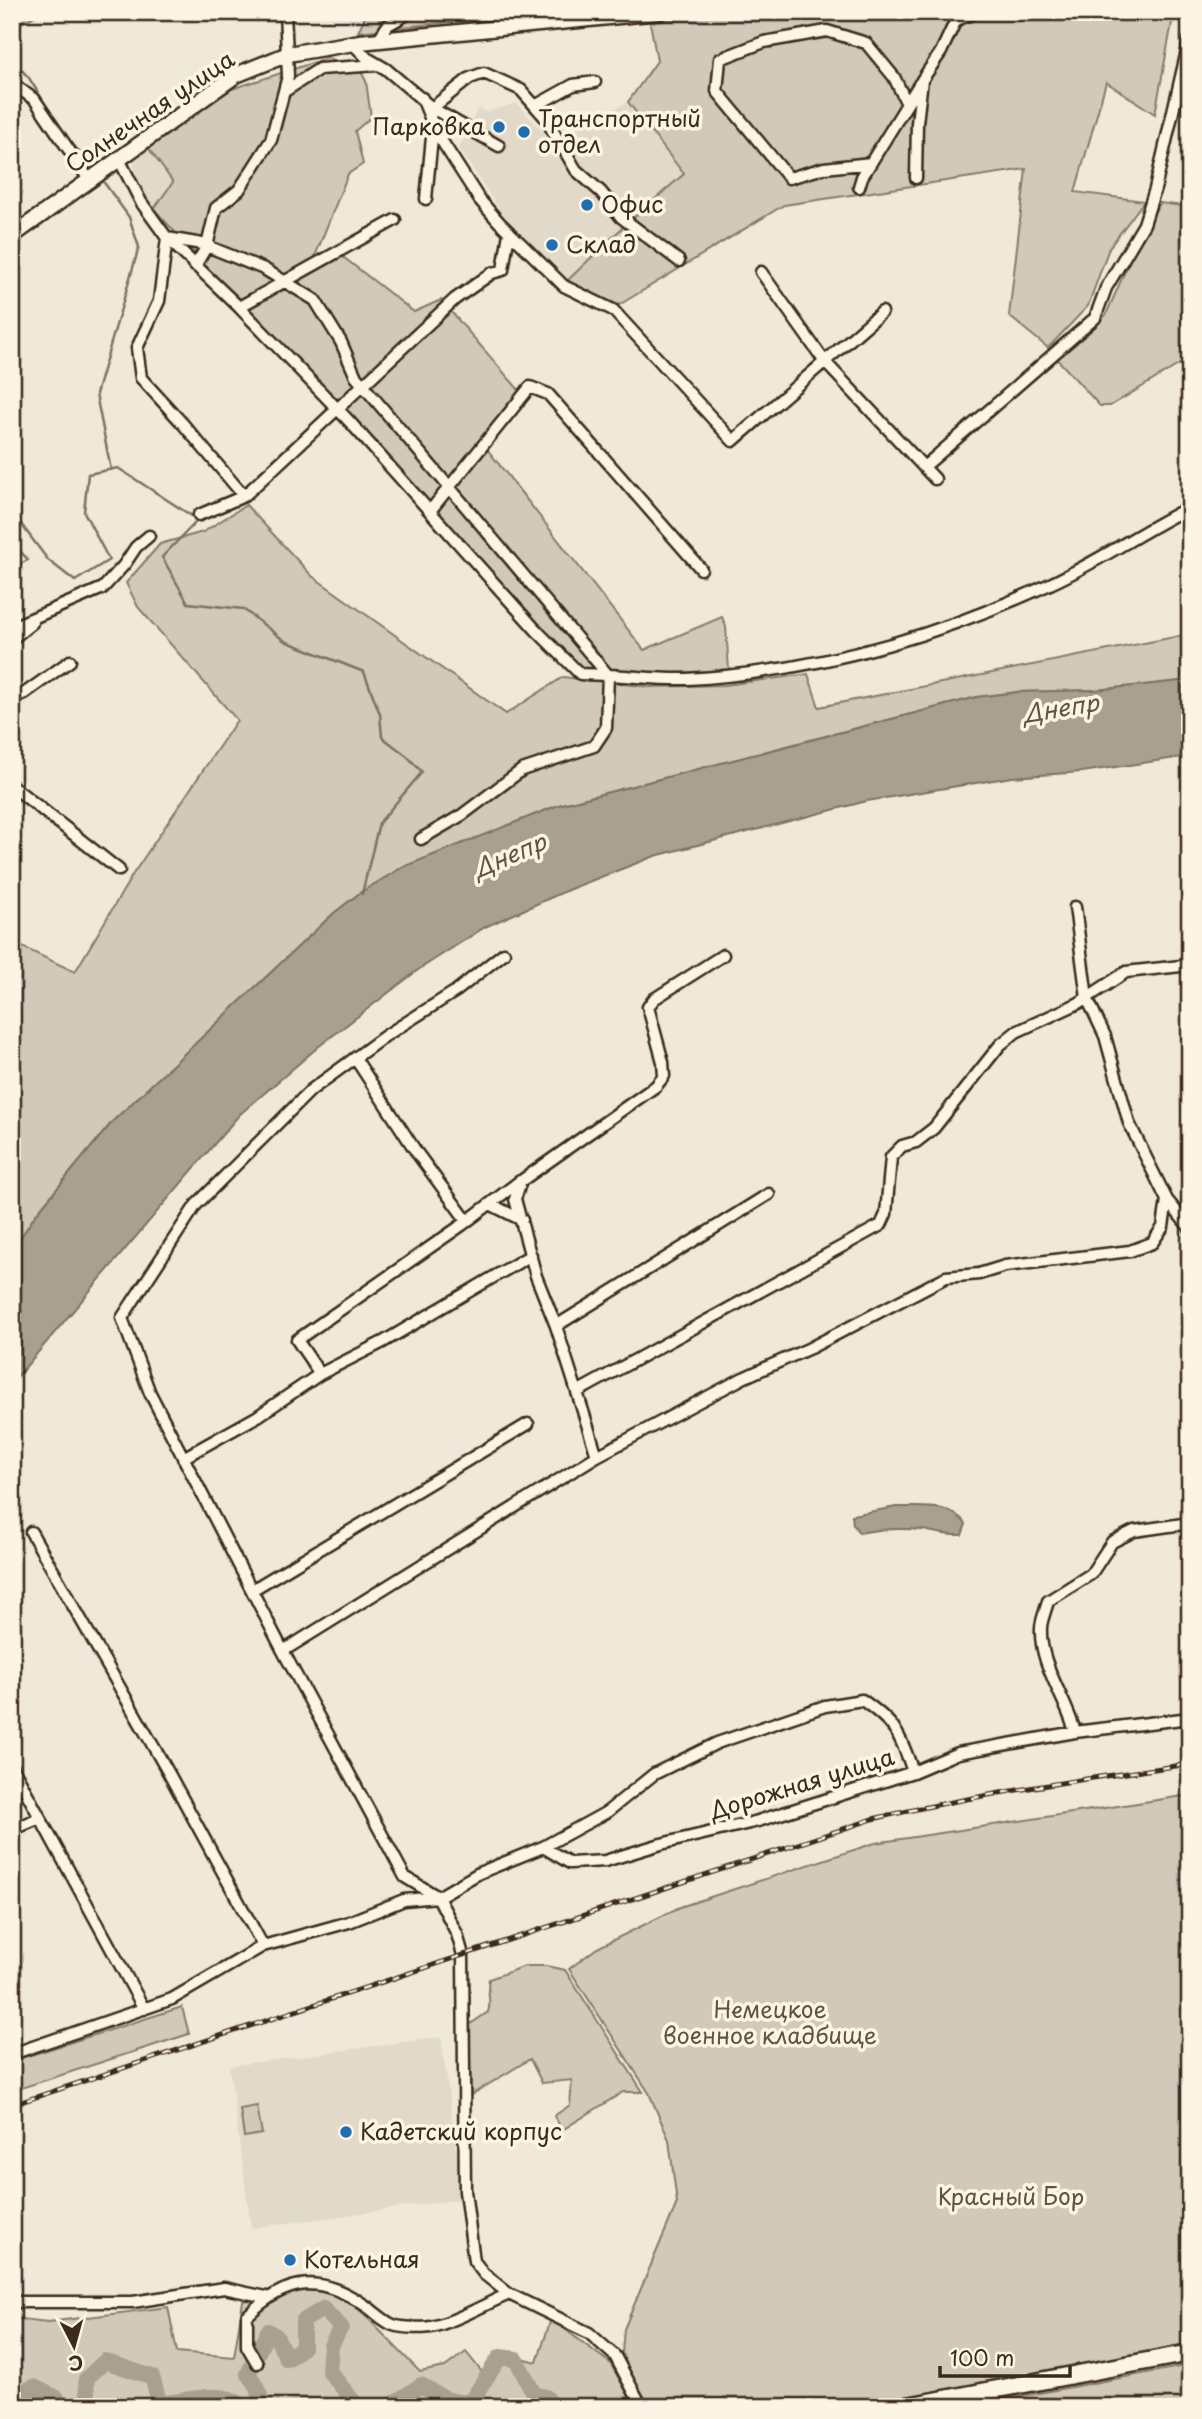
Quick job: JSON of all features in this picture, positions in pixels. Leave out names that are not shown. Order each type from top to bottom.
[{"type":"main road","points":[[902,2407],[1190,2353]]},
{"type":"street","points":[[195,266],[207,246],[216,208],[239,190],[271,140],[288,76],[285,12]]},
{"type":"street","points":[[378,40],[388,25],[411,12]]},
{"type":"street","name":"Солнечная улица","points":[[12,236],[236,75],[288,54],[378,40],[659,12]]},
{"type":"street","points":[[859,187],[940,52],[956,20],[977,12]]},
{"type":"street","points":[[871,163],[824,168],[789,178],[717,91],[720,59],[764,42],[827,31],[866,43],[894,77],[907,104]]},
{"type":"street","points":[[925,466],[1095,318],[1106,288],[1144,224],[1155,190],[1190,38]]},
{"type":"street","points":[[352,43],[432,108],[499,146]]},
{"type":"street","points":[[285,91],[319,69],[378,65]]},
{"type":"street","points":[[432,108],[470,78],[484,73],[521,90],[544,116],[576,170],[601,191],[621,217],[679,261]]},
{"type":"street","points":[[916,178],[917,123],[922,80]]},
{"type":"street","points":[[535,106],[573,85],[595,82]]},
{"type":"street","points":[[12,83],[35,100],[90,181]]},
{"type":"street","points":[[422,98],[433,126],[479,199],[509,233],[564,286],[613,310],[733,441],[882,312]]},
{"type":"street","points":[[426,200],[433,126]]},
{"type":"street","points":[[119,159],[141,202],[167,238],[239,307],[336,408],[536,630],[580,674],[686,679],[845,657],[923,636],[1051,584],[1190,507]]},
{"type":"street","points":[[239,307],[395,220]]},
{"type":"street","points":[[199,515],[244,496],[455,299],[492,273],[503,270],[509,233]]},
{"type":"street","points":[[167,238],[207,246],[264,269],[315,300],[341,342],[356,377],[608,675],[606,728],[594,746],[522,770],[462,815],[421,839]]},
{"type":"street","points":[[167,238],[159,302],[137,348],[141,378],[244,496]]},
{"type":"street","points":[[761,272],[825,362],[936,479]]},
{"type":"street","points":[[429,511],[530,387],[548,394],[701,569]]},
{"type":"street","points":[[12,627],[103,588],[136,547],[149,536]]},
{"type":"street","points":[[12,639],[52,610]]},
{"type":"street","points":[[12,698],[25,693],[70,661]]},
{"type":"street","points":[[12,786],[119,870]]},
{"type":"street","points":[[1075,907],[1087,998],[1105,1036],[1129,1123],[1167,1200],[1190,1228]]},
{"type":"street","points":[[504,953],[457,991],[311,1090],[196,1205],[122,1318],[150,1393],[283,1651],[405,1877],[438,1897],[457,1934],[463,1955],[465,2191],[474,2261],[484,2274],[509,2294],[589,2333],[615,2356],[642,2407]]},
{"type":"street","points":[[320,1374],[297,1340],[656,1086],[664,1076],[663,1062],[648,1007],[654,999],[723,955]]},
{"type":"street","points":[[577,1392],[881,1224],[886,1214],[891,1157],[894,1152],[916,1142],[934,1128],[1000,1045],[1016,1031],[1087,998],[1126,972],[1190,965]]},
{"type":"street","points":[[355,1058],[417,1153],[467,1221]]},
{"type":"street","points":[[521,1181],[515,1199],[536,1276],[556,1326],[597,1456]]},
{"type":"street","points":[[556,1326],[769,1194]]},
{"type":"street","points":[[283,1651],[597,1456],[743,1378],[810,1348],[946,1277],[979,1274],[1005,1266],[1130,1251],[1152,1243],[1163,1227],[1167,1200]]},
{"type":"street","points":[[490,1204],[522,1220]]},
{"type":"street","points":[[183,1458],[258,1416],[320,1374],[383,1342],[531,1255]]},
{"type":"street","points":[[252,1590],[528,1424]]},
{"type":"street","points":[[1076,1732],[1044,1653],[1041,1627],[1048,1601],[1091,1574],[1112,1542],[1134,1531],[1190,1523]]},
{"type":"street","points":[[31,1532],[168,1772],[263,1946]]},
{"type":"street","points":[[12,2054],[172,1999],[263,1946],[349,1923],[404,1900],[438,1897],[479,1873],[543,1847],[607,1812],[654,1774],[717,1743],[825,1706],[862,1700],[887,1718],[904,1745],[913,1772]]},
{"type":"street","name":"Дорожная улица","points":[[543,1847],[570,1863],[605,1861],[661,1844],[758,1821],[913,1772],[958,1753],[1076,1732],[1190,1718]]},
{"type":"street","points":[[12,1766],[144,2008]]},
{"type":"street","points":[[12,1830],[40,1818]]},
{"type":"street","points":[[257,2363],[247,2346],[247,2315],[266,2297],[289,2287],[307,2283],[325,2284],[365,2305],[394,2325],[434,2327],[509,2294]]},
{"type":"street","points":[[12,2302],[133,2302],[224,2288],[266,2297]]},
{"type":"shaded area","points":[[628,102],[685,174],[625,225],[565,283],[509,233],[501,212],[459,148],[478,108],[487,112],[516,103],[552,141]]},
{"type":"shaded area","points":[[147,146],[173,182],[154,209],[140,199],[133,159]]},
{"type":"shaded area","name":"Кадетский корпус","points":[[441,2037],[463,2199],[251,2228],[229,2066]]},
{"type":"green space","points":[[12,12],[51,12],[38,14],[12,28]]},
{"type":"green space","points":[[367,12],[541,12],[358,32]]},
{"type":"green space","points":[[743,12],[1174,12],[1155,114],[1106,82],[1075,192],[1144,201],[1109,248],[1088,306],[1048,348],[1009,316],[1026,169],[784,205],[619,305],[565,283],[625,225],[684,174],[628,102],[657,61],[650,22]]},
{"type":"green space","points":[[327,58],[359,68],[366,81],[371,117],[355,131],[363,164],[348,174],[314,259],[343,257],[414,312],[441,300],[525,397],[484,445],[644,650],[722,617],[726,627],[729,670],[640,675],[576,674],[154,209],[173,182],[147,146],[232,89]]},
{"type":"green space","points":[[1160,203],[1190,207],[1190,358],[1110,406],[1100,406],[1057,359],[1106,315],[1139,239]]},
{"type":"green space","points":[[246,505],[312,576],[506,714],[563,677],[650,687],[725,685],[808,674],[819,707],[1190,634],[1190,680],[1096,690],[1018,692],[977,697],[559,805],[485,835],[361,892],[334,913],[113,1121],[36,1214],[12,1251],[12,942],[75,972],[133,874],[237,720],[138,607],[126,583],[160,544],[203,532]]},
{"type":"green space","name":"Красный Бор","points":[[1190,1795],[1190,2343],[872,2407],[647,2407],[631,2381],[622,2353],[624,2329],[677,2203],[669,2140],[649,2093],[569,1969],[597,1948],[680,1907],[875,1843]]},
{"type":"green space","points":[[525,1966],[565,1970],[643,2092],[623,2092],[562,2130],[554,2116],[570,2105],[572,2080],[542,2083],[530,2059],[471,2095],[469,2025],[488,2012],[489,1979]]},
{"type":"green space","points":[[182,2007],[189,2034],[12,2091],[12,2061]]},
{"type":"green space","points":[[257,2106],[262,2134],[244,2137],[240,2109]]},
{"type":"green space","points":[[315,2288],[354,2304],[420,2372],[445,2367],[466,2352],[482,2372],[501,2352],[537,2362],[551,2319],[610,2363],[635,2407],[12,2407],[12,2318],[48,2322],[168,2307],[177,2352],[234,2357],[243,2301]]},
{"type":"green space","points":[[1190,2365],[1190,2407],[964,2407]]},
{"type":"water","name":"Днепр","points":[[1190,680],[1190,756],[1082,772],[1012,777],[867,801],[655,856],[570,889],[485,927],[418,970],[318,1047],[239,1115],[12,1383],[12,1251],[36,1214],[113,1121],[334,913],[361,892],[403,867],[559,805],[977,697],[1018,692],[1096,690]]},
{"type":"water","points":[[896,1507],[943,1509],[952,1512],[966,1524],[962,1535],[957,1535],[906,1529],[859,1533],[853,1524],[852,1515]]},
{"type":"waterway","points":[[12,59],[29,78],[63,133],[94,169]]},
{"type":"waterway","points":[[100,177],[129,217],[139,247],[96,394],[111,470]]},
{"type":"waterway","points":[[12,568],[28,560],[14,544],[21,524],[48,560],[75,581],[109,560],[84,512],[88,474],[118,468],[198,520],[162,557],[188,603],[243,609],[285,641],[364,672],[380,714],[382,737],[407,756],[422,772],[379,823],[362,894]]},
{"type":"waterway","points":[[263,2407],[258,2388],[248,2374],[268,2331],[276,2336],[287,2359],[303,2347],[303,2321],[323,2309],[341,2327],[331,2346],[329,2371],[358,2407]]},
{"type":"waterway","points":[[389,2407],[421,2385],[451,2401],[471,2401],[500,2357],[516,2359],[534,2394],[546,2397],[553,2407]]},
{"type":"waterway","points":[[88,2407],[86,2379],[105,2361],[152,2377],[160,2404],[215,2397],[235,2401],[242,2407]]},
{"type":"waterway","points":[[12,2398],[34,2387],[57,2398],[50,2407]]},
{"type":"railway","points":[[12,2105],[873,1819],[1070,1781],[1190,1764]]},
{"type":"place","name":"Парковка","points":[[499,127]]},
{"type":"place","name":"Транспортный отдел","points":[[524,132]]},
{"type":"place","name":"Офис","points":[[587,205]]},
{"type":"place","name":"Склад","points":[[552,245]]},
{"type":"place","name":"Кадетский корпус","points":[[346,2132]]},
{"type":"place","name":"Котельная","points":[[290,2260]]},
{"type":"park label","name":"Немецкое военное кладбище","points":[[770,2023]]}]
